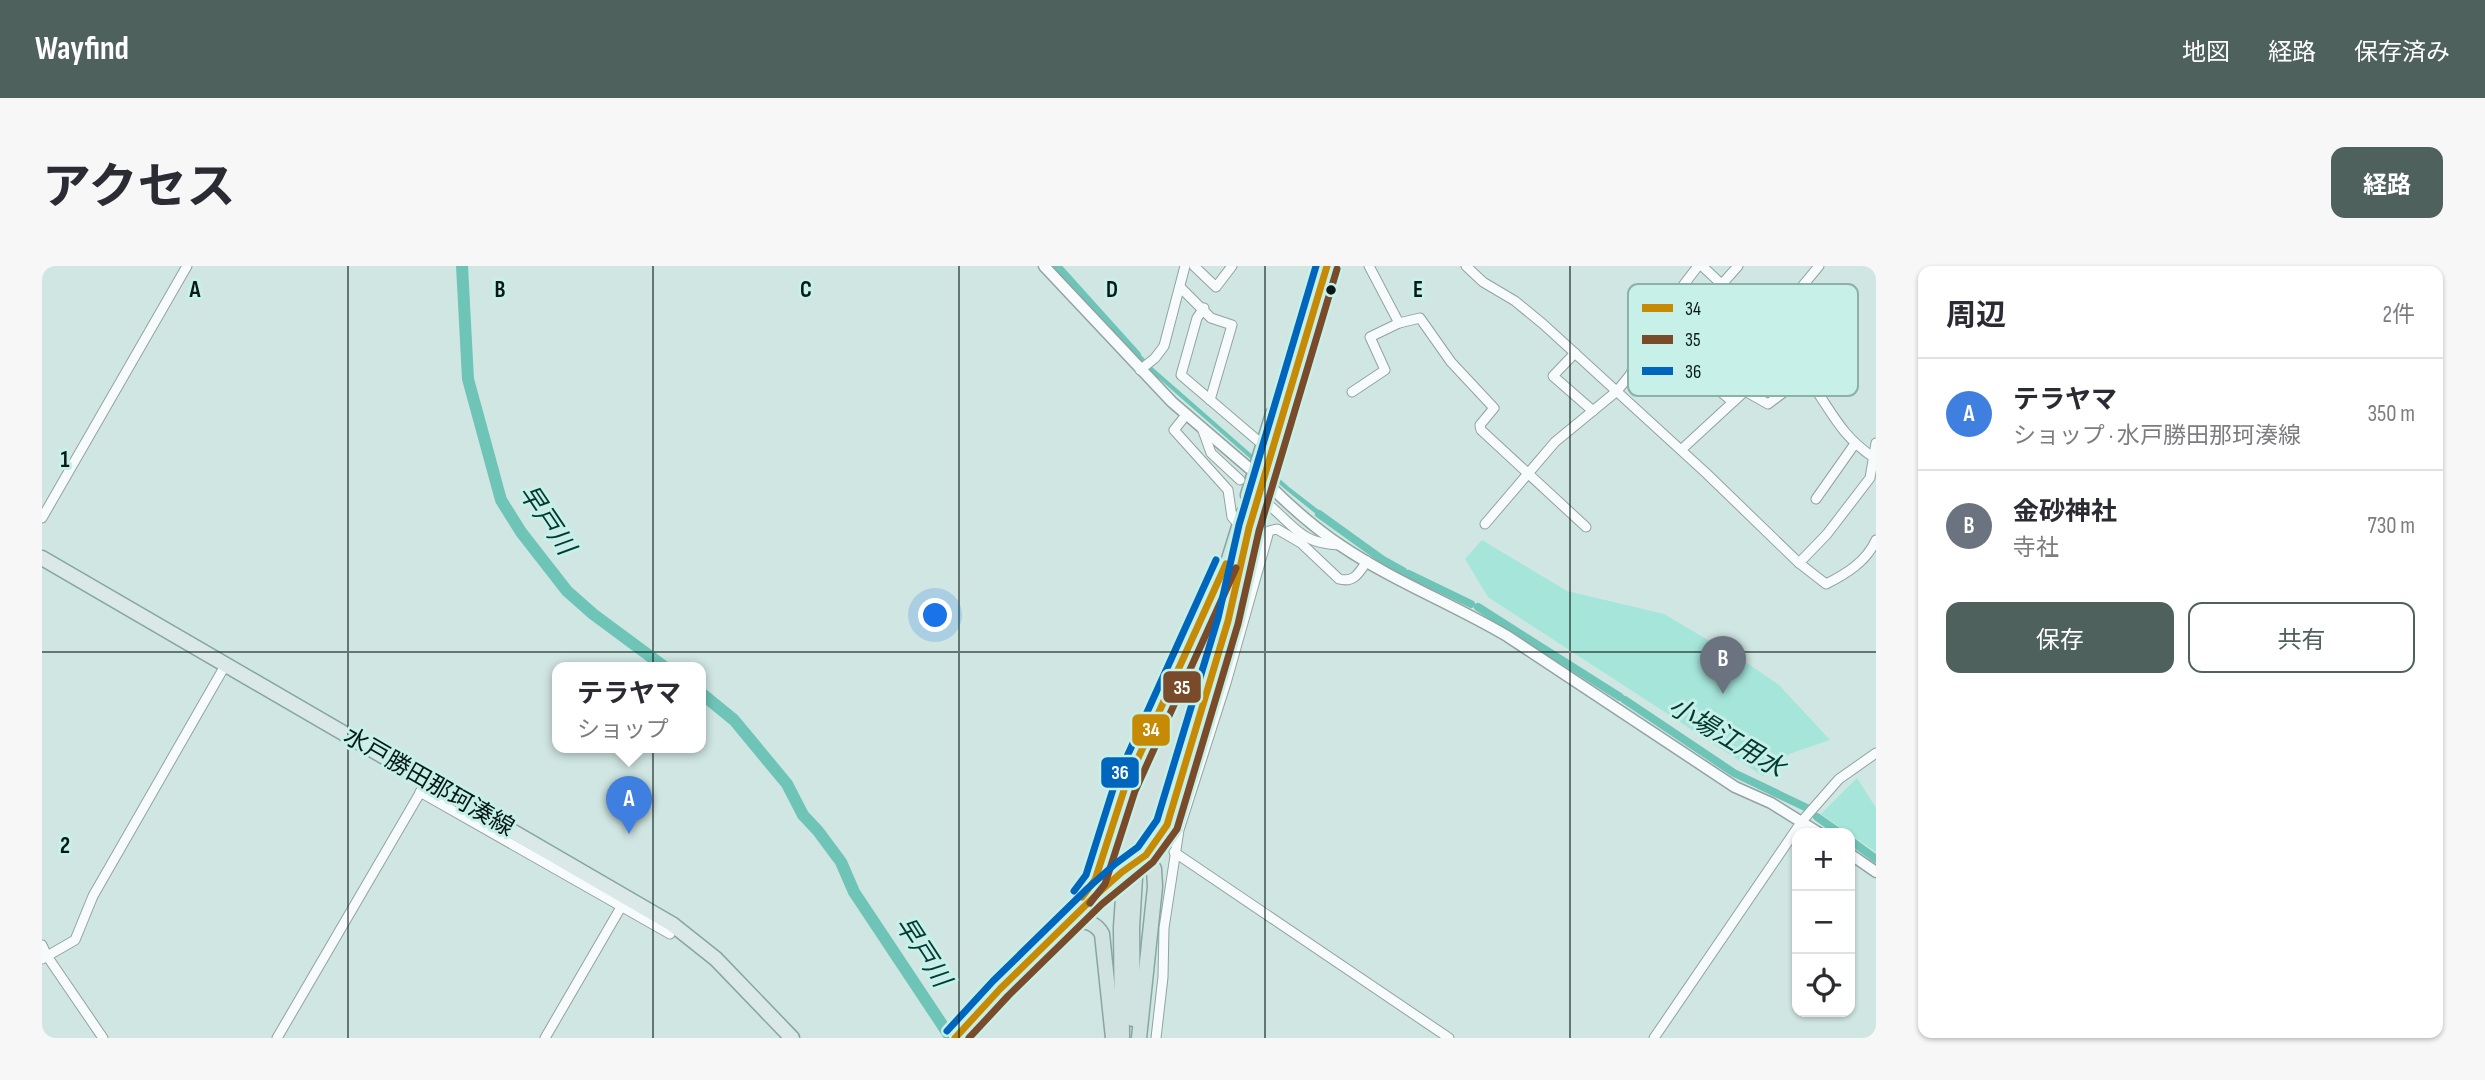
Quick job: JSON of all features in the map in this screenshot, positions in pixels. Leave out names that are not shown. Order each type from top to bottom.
[{"type":"highway","points":[[1133,1038],[1128,854],[1149,778],[1211,617],[1316,266]]},
{"type":"highway","points":[[1122,1038],[1121,927],[1129,880],[1143,850],[1156,790],[1215,637],[1326,266]]},
{"type":"highway","points":[[1143,850],[1173,828],[1228,621],[1246,540]]},
{"type":"highway","points":[[1068,922],[1094,880],[1125,787],[1232,550]]},
{"type":"highway","points":[[1139,1038],[1155,887],[1154,869],[1143,850]]},
{"type":"highway","points":[[1068,922],[1078,920],[1093,923],[1102,934],[1113,1038]]},
{"type":"main road","name":"水戸勝田那珂湊線","points":[[42,558],[226,664],[423,786],[624,902],[672,924],[704,947],[792,1038]]},
{"type":"main road","points":[[955,1038],[1068,922],[1143,850]]},
{"type":"street","points":[[42,518],[187,266]]},
{"type":"street","points":[[1044,266],[1140,370],[1186,415],[1249,468]]},
{"type":"street","points":[[1140,370],[1155,358],[1164,346],[1185,266]]},
{"type":"street","points":[[1194,266],[1216,287],[1233,266]]},
{"type":"street","points":[[1369,266],[1399,323]]},
{"type":"street","points":[[1466,266],[1483,282],[1515,301],[1575,353],[1799,563],[1826,584],[1853,569],[1875,545]]},
{"type":"street","points":[[1685,284],[1700,266],[1722,284],[1738,266]]},
{"type":"street","points":[[1804,284],[1819,266]]},
{"type":"street","points":[[1180,287],[1212,318],[1232,325],[1210,400]]},
{"type":"street","points":[[1204,308],[1197,318],[1181,375],[1263,444]]},
{"type":"street","points":[[1352,392],[1385,370],[1370,337],[1399,323],[1420,318],[1451,362],[1494,408],[1480,425],[1481,430],[1586,527]]},
{"type":"street","points":[[1575,353],[1553,376],[1593,411]]},
{"type":"street","points":[[1485,524],[1555,442],[1617,391],[1628,377]]},
{"type":"street","points":[[1726,396],[1733,402]]},
{"type":"street","points":[[1681,450],[1740,396]]},
{"type":"street","points":[[1754,396],[1768,404],[1779,396]]},
{"type":"street","points":[[1818,396],[1854,444],[1873,457]]},
{"type":"street","points":[[1186,415],[1174,430],[1228,490],[1232,517],[1239,525]]},
{"type":"street","points":[[1202,428],[1211,453],[1240,480]]},
{"type":"street","points":[[1799,563],[1828,534],[1873,481],[1876,443]]},
{"type":"street","points":[[1816,499],[1854,444]]},
{"type":"street","points":[[1270,486],[1305,520],[1340,545],[1401,581],[1507,636],[1735,786],[1771,803],[1812,828]]},
{"type":"street","points":[[1269,505],[1315,543],[1340,545]]},
{"type":"street","points":[[1156,1038],[1163,977],[1164,928],[1174,852],[1173,828],[1226,683],[1269,531],[1277,529],[1301,543],[1339,579],[1353,579],[1367,561]]},
{"type":"street","points":[[44,958],[75,940],[93,896],[226,664]]},
{"type":"street","points":[[1654,1038],[1802,821],[1839,779],[1876,753]]},
{"type":"street","points":[[281,1037],[423,786]]},
{"type":"street","points":[[1174,852],[1449,1038]]},
{"type":"street","points":[[1855,857],[1876,872]]},
{"type":"street","points":[[1154,869],[1172,870]]},
{"type":"street","points":[[545,1038],[624,902],[670,934]]},
{"type":"street","points":[[42,945],[44,958],[103,1038]]},
{"type":"shaded area","points":[[1133,346],[1151,366],[1289,487],[1329,518],[1326,522],[1148,369],[1130,349]]},
{"type":"shaded area","points":[[1482,540],[1567,591],[1664,614],[1779,685],[1830,740],[1789,754],[1763,776],[1488,597],[1465,559]]},
{"type":"shaded area","points":[[1857,778],[1876,808],[1876,852],[1855,837],[1855,828],[1841,828],[1821,814]]},
{"type":"waterway","name":"早戸川","points":[[462,266],[468,379],[501,500],[521,532],[567,591],[593,614],[658,662]]},
{"type":"waterway","name":"小場江用水","points":[[1057,266],[1137,355]]},
{"type":"waterway","name":"小場江用水","points":[[1319,514],[1383,560],[1403,571]]},
{"type":"waterway","name":"小場江用水","points":[[1409,574],[1471,604]]},
{"type":"waterway","name":"小場江用水","points":[[1478,607],[1620,697]]},
{"type":"waterway","name":"早戸川","points":[[706,697],[734,720],[787,784],[803,815],[841,862],[854,892],[951,1038]]},
{"type":"waterway","name":"小場江用水","points":[[1625,700],[1734,773],[1807,808]]},
{"type":"waterway","name":"小場江用水","points":[[1817,817],[1833,828]]},
{"type":"waterway","name":"小場江用水","points":[[1855,844],[1876,859]]},
{"type":"transit line","name":"36","points":[[947,1031],[993,981],[1088,888],[1138,847],[1157,820],[1218,618],[1239,525],[1316,266]]},
{"type":"transit line","name":"34","points":[[955,1038],[1000,989],[1095,896],[1146,855],[1167,825],[1228,621],[1249,528],[1327,266]]},
{"type":"transit line","name":"35","points":[[969,1038],[1102,904],[1153,862],[1177,829],[1238,624],[1259,531],[1337,269]]},
{"type":"transit line","name":"36","points":[[1074,891],[1086,875],[1115,783],[1216,560]]},
{"type":"transit line","name":"34","points":[[1082,897],[1095,880],[1125,787],[1226,564]]},
{"type":"transit line","name":"35","points":[[1090,903],[1105,884],[1135,791],[1236,568]]},
{"type":"place","name":"金砂神社","points":[[1723,694]]},
{"type":"place","name":"テラヤマ","points":[[629,834]]}]
